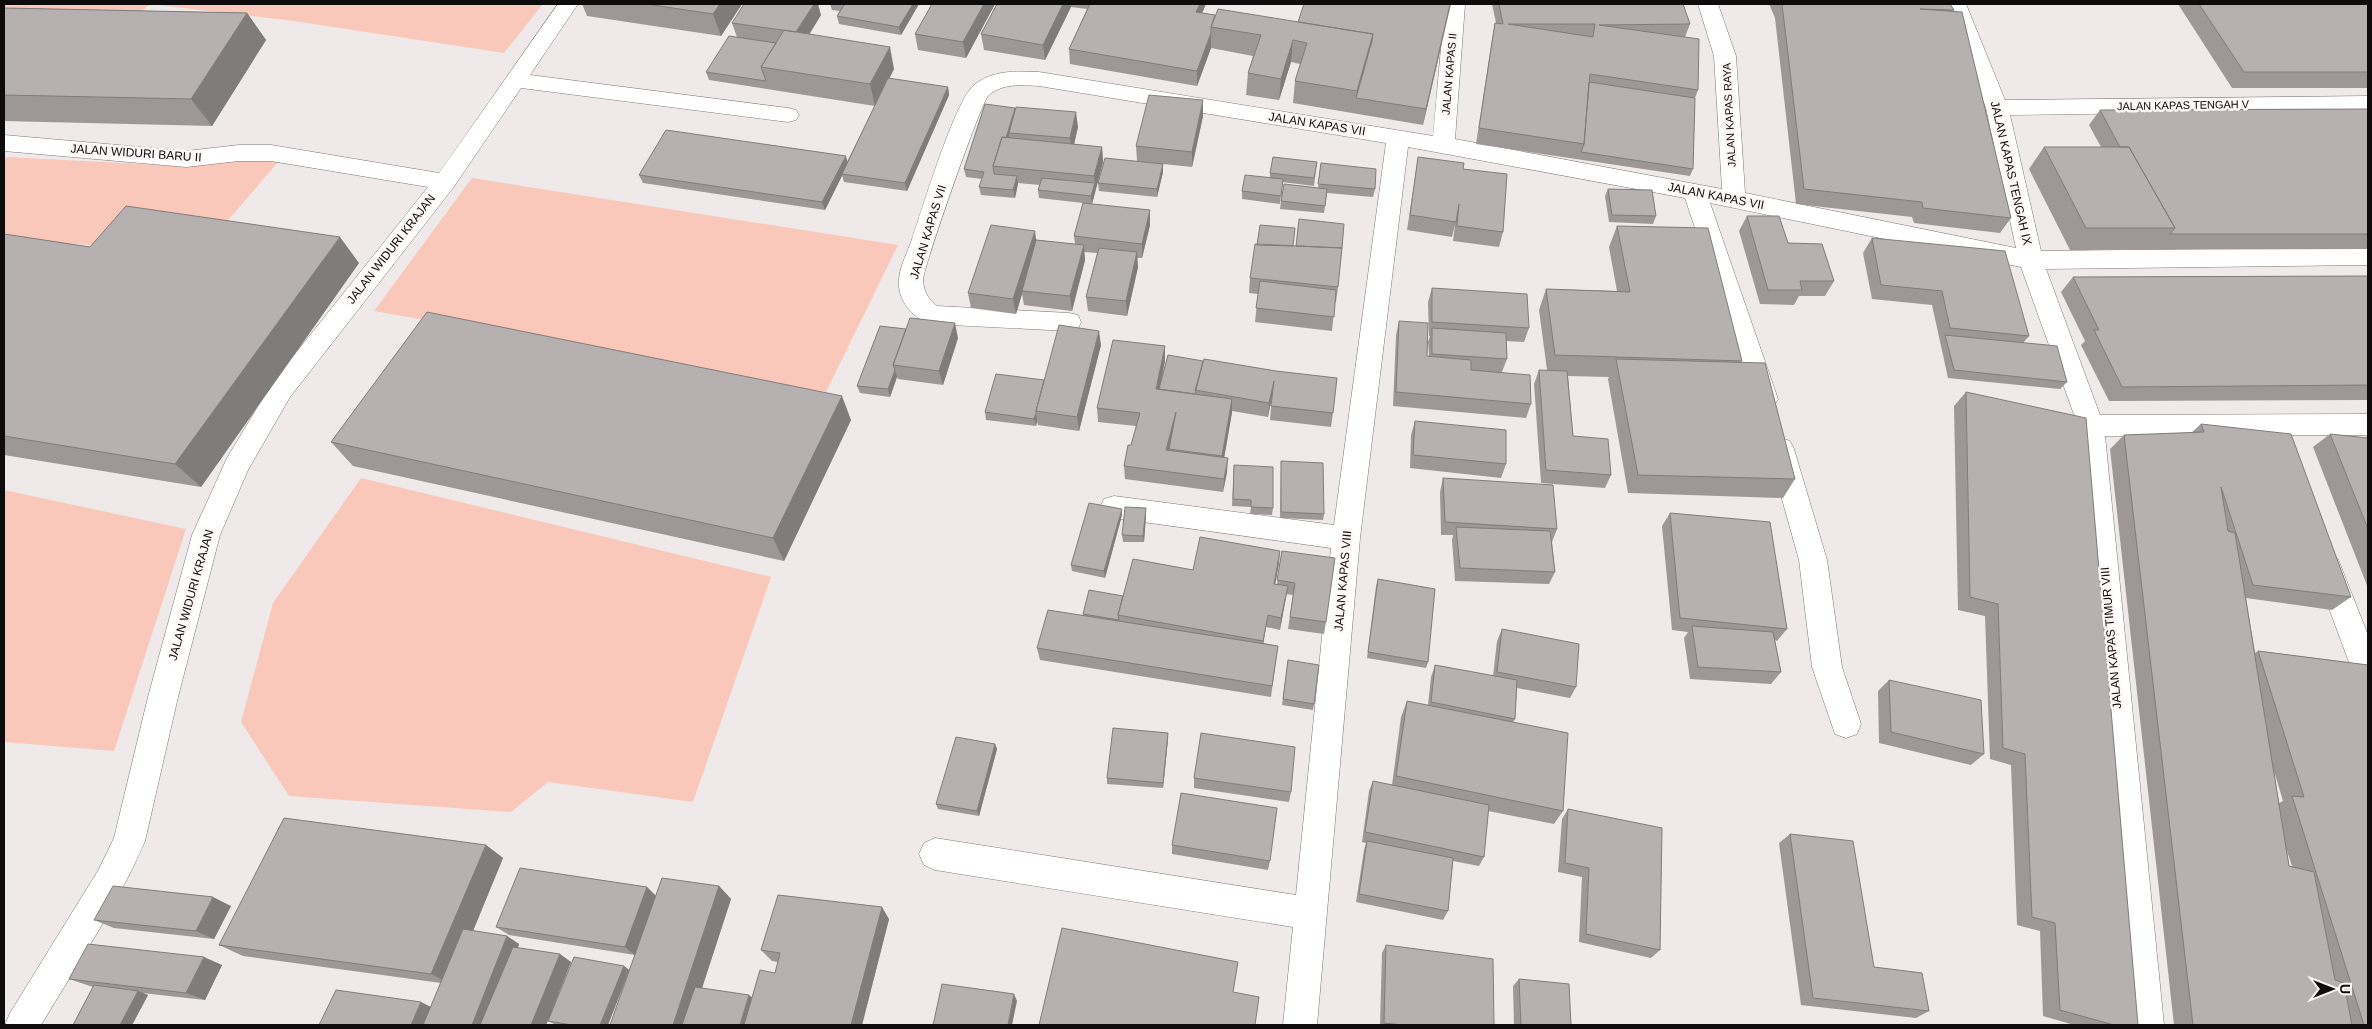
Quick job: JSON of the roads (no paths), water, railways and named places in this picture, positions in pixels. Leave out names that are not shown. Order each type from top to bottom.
[{"type":"street","name":"JALAN WIDURI KRAJAN","points":[[22,1025],[110,880],[129,841],[163,697],[206,535],[236,466],[281,390],[445,182],[568,4]]},
{"type":"street","name":"JALAN KAPAS II","points":[[1442,145],[1455,4]]},
{"type":"street","name":"JALAN KAPAS RAYA","points":[[1708,4],[1725,56],[1734,199]]},
{"type":"street","name":"JALAN KAPAS TENGAH IX","points":[[1956,4],[1997,108],[2031,260]]},
{"type":"street","name":"JALAN KAPAS VII","points":[[1069,322],[931,315],[916,303],[911,280],[976,95],[984,86],[1007,78],[1039,79],[1442,145],[1734,199],[2031,260],[2368,256]]},
{"type":"street","points":[[516,80],[788,115]]},
{"type":"street","name":"JALAN KAPAS TENGAH V","points":[[1997,108],[2368,102]]},
{"type":"street","name":"JALAN KAPAS VIII","points":[[1300,1025],[1312,914],[1346,538],[1398,138]]},
{"type":"street","name":"JALAN WIDURI BARU II","points":[[4,143],[186,159],[239,153],[271,153],[445,182]]},
{"type":"street","points":[[1695,192],[1777,434],[1813,560],[1827,666],[1846,724]]},
{"type":"street","name":"JALAN KAPAS TIMUR VIII","points":[[2031,260],[2091,426],[2147,1025]]},
{"type":"street","points":[[2091,426],[2368,424]]},
{"type":"street","points":[[2274,426],[2285,454]]},
{"type":"street","points":[[1114,507],[1346,538]]},
{"type":"street","points":[[2320,545],[2368,673]]},
{"type":"street","points":[[935,854],[1312,914]]}]
